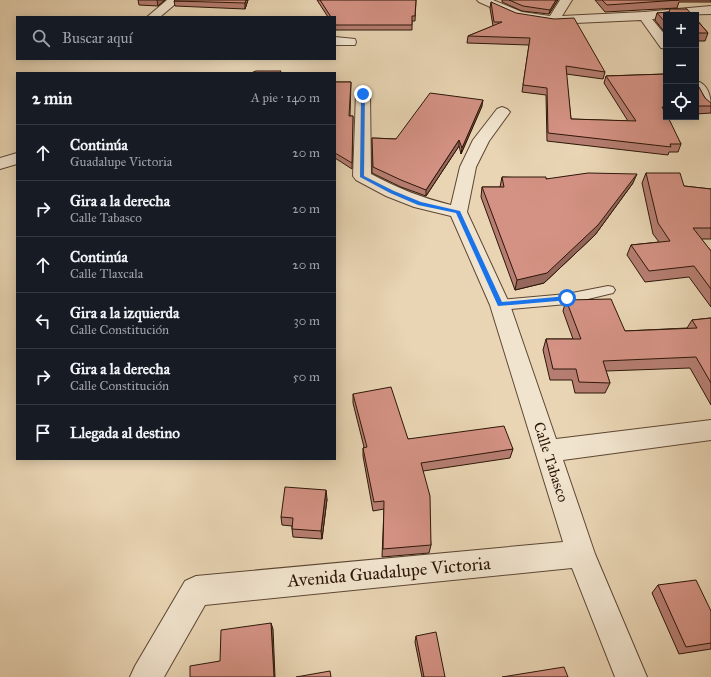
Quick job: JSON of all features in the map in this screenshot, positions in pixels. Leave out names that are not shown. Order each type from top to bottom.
[{"type":"street","points":[[154,16],[174,0]]},
{"type":"street","points":[[483,0],[520,15],[553,20],[644,16],[711,10]]},
{"type":"street","points":[[553,20],[566,0]]},
{"type":"street","points":[[644,16],[663,41]]},
{"type":"street","points":[[336,40],[350,42]]},
{"type":"street","points":[[699,89],[711,105]]},
{"type":"street","points":[[363,94],[362,176],[392,192],[420,204],[458,212],[468,167],[481,140],[502,112]]},
{"type":"street","points":[[0,164],[16,158]]},
{"type":"street","name":"Calle Tabasco","points":[[458,212],[500,305],[581,554],[631,677]]},
{"type":"street","points":[[547,451],[711,430]]},
{"type":"street","name":"Avenida Guadalupe Victoria","points":[[146,677],[196,591],[581,554]]},
{"type":"lane","points":[[500,305],[567,298],[608,290]]},
{"type":"building","points":[[246,0],[245,3],[174,1]]},
{"type":"building","points":[[320,0],[416,0],[415,16],[412,16],[412,25],[336,25],[336,16],[330,16]]},
{"type":"building","points":[[509,0],[556,0],[550,10],[523,6]]},
{"type":"building","points":[[602,0],[679,0],[607,5]]},
{"type":"building","points":[[491,2],[516,13],[554,19],[574,18],[605,72],[566,66],[571,119],[636,121],[606,76],[663,74],[663,120],[669,120],[681,144],[670,144],[671,147],[548,133],[547,88],[523,85],[530,38],[468,36],[502,22],[494,22]]},
{"type":"building","points":[[670,9],[687,9],[690,12],[669,12]]},
{"type":"building","points":[[663,12],[663,20],[657,13]]},
{"type":"building","points":[[699,22],[708,33],[699,33]]},
{"type":"building","points":[[256,71],[281,71],[280,72],[254,72]]},
{"type":"building","points":[[336,82],[351,82],[349,116],[353,116],[352,163],[336,154]]},
{"type":"building","points":[[699,87],[705,98],[711,103],[711,106],[699,106]]},
{"type":"building","points":[[430,93],[483,100],[462,148],[459,140],[426,190],[373,167],[372,138],[396,139]]},
{"type":"building","points":[[588,173],[637,174],[598,225],[547,273],[517,280],[482,187],[504,187],[502,177],[546,177],[546,179]]},
{"type":"building","points":[[646,173],[680,173],[684,186],[711,189],[711,228],[693,228],[711,251],[711,289],[694,266],[649,271],[631,245],[670,241],[658,223]]},
{"type":"building","points":[[611,299],[625,331],[697,328],[692,320],[711,318],[711,383],[696,357],[603,361],[610,383],[579,382],[576,369],[553,369],[546,339],[581,339],[566,300]]},
{"type":"building","points":[[391,387],[408,439],[504,426],[513,449],[421,463],[430,496],[431,545],[383,549],[384,501],[374,502],[363,448],[367,447],[353,394]]},
{"type":"building","points":[[285,487],[326,490],[321,531],[292,529],[293,518],[281,517]]},
{"type":"building","points":[[696,580],[711,611],[711,643],[686,647],[658,585]]},
{"type":"building","points":[[271,623],[274,677],[190,677],[190,666],[220,661],[221,630]]},
{"type":"building","points":[[436,632],[445,677],[424,677],[416,636]]},
{"type":"building","points":[[564,667],[568,677],[502,677]]},
{"type":"building","points":[[330,671],[331,677],[296,677]]},
{"type":"route","points":[[363,94],[362,176],[392,192],[420,204],[458,212],[500,305],[567,298]]}]
